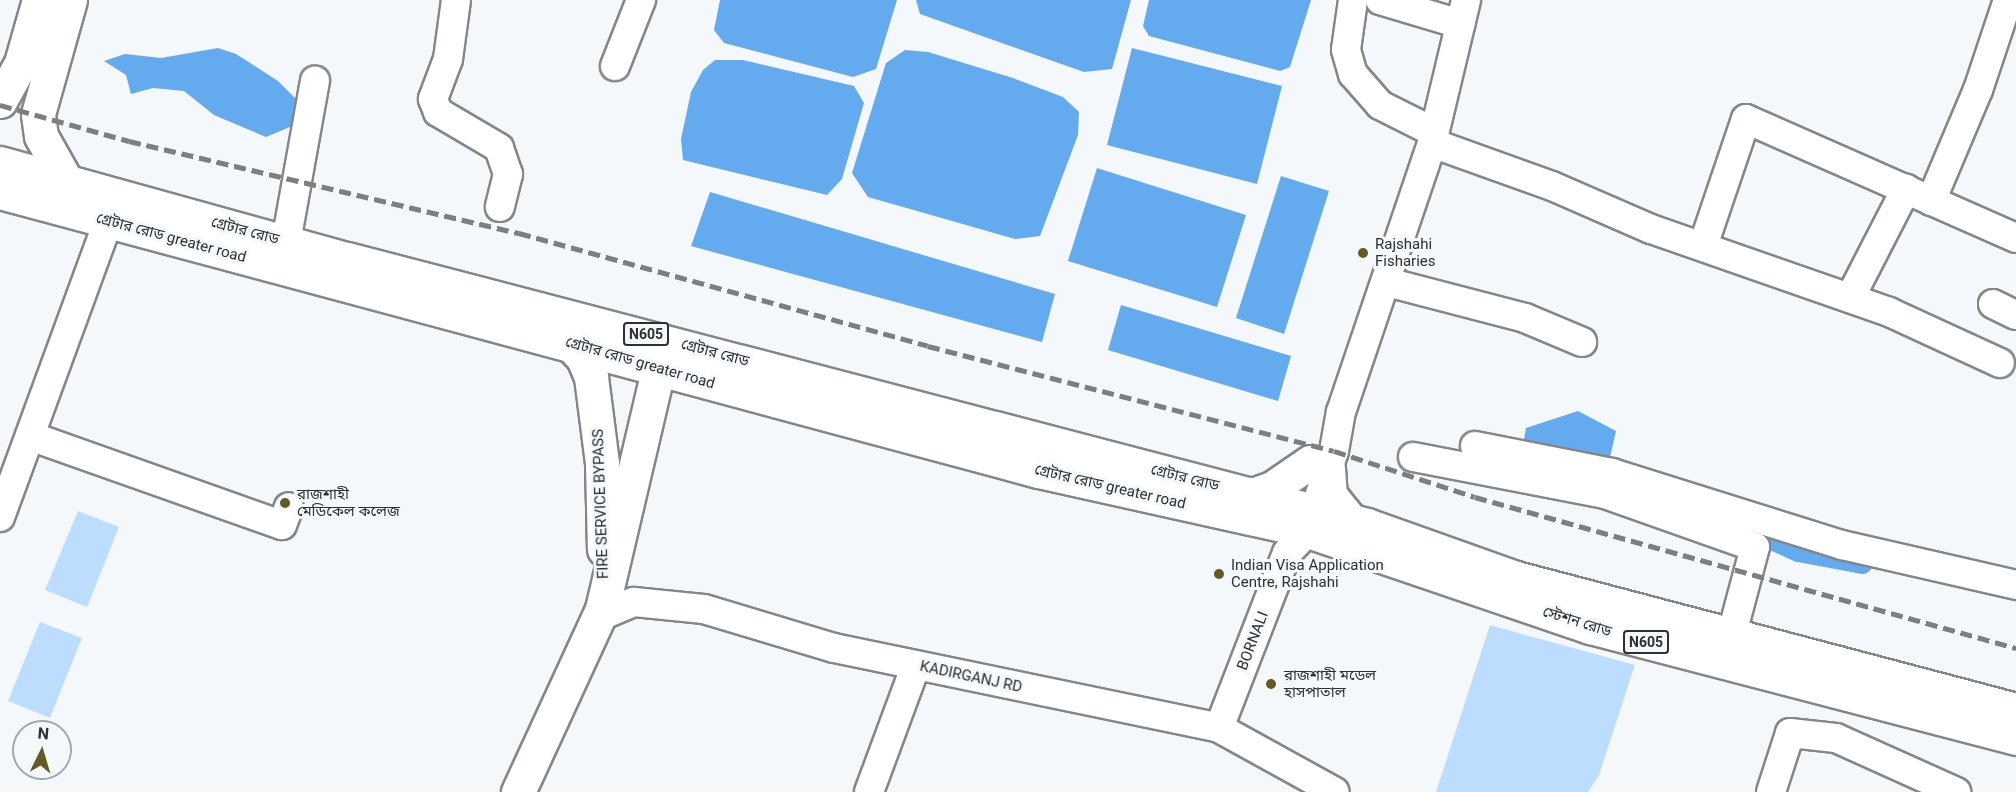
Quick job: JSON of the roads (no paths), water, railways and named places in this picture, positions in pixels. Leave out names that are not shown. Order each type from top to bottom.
[{"type":"main road","points":[[0,101],[21,63],[39,0]]},
{"type":"main road","points":[[68,184],[40,136],[38,114],[70,0]]},
{"type":"main road","name":"গ্রেটার রোড","points":[[0,163],[68,184],[286,242],[1252,495],[1297,525]]},
{"type":"main road","name":"গ্রেটার রোড greater road","points":[[0,192],[568,342],[658,370],[1038,471],[1297,525]]},
{"type":"main road","name":"FIRE SERVICE BYPASS","points":[[568,342],[583,358],[591,377],[598,416],[601,609]]},
{"type":"main road","name":"FIRE SERVICE BYPASS","points":[[518,792],[601,609],[658,370]]},
{"type":"main road","points":[[1252,495],[1319,465],[1330,495],[1350,520]]},
{"type":"main road","name":"স্টেশন রোড","points":[[1297,525],[1350,520],[1515,578],[1731,637],[2016,710]]},
{"type":"main road","name":"স্টেশন রোড","points":[[1297,525],[1590,627],[2016,738]]},
{"type":"street","points":[[456,0],[448,59],[433,99],[438,112],[499,148],[508,174],[500,207]]},
{"type":"street","points":[[615,66],[641,0]]},
{"type":"street","points":[[1353,0],[1346,50],[1353,74],[1380,105],[1433,137],[1703,246],[1851,298],[2000,363]]},
{"type":"street","points":[[1380,0],[1463,12]]},
{"type":"street","points":[[1851,298],[1918,195],[1978,90],[2008,0]]},
{"type":"street","name":"BORNALI","points":[[1220,728],[1341,412],[1387,282],[1433,137],[1463,12]]},
{"type":"street","points":[[286,242],[315,81]]},
{"type":"street","points":[[1703,246],[1746,119],[2016,238]]},
{"type":"street","points":[[0,517],[108,222]]},
{"type":"street","points":[[1387,282],[1525,318],[1582,342]]},
{"type":"street","points":[[30,436],[122,456],[282,525],[289,507]]},
{"type":"street","points":[[1475,446],[1678,506],[2016,585]]},
{"type":"street","points":[[1413,457],[1608,484]]},
{"type":"street","points":[[1678,506],[1755,547],[1731,637]]},
{"type":"street","name":"KADIRGANJ RD","points":[[601,609],[634,602],[704,609],[834,648],[1220,728],[1335,792]]},
{"type":"street","points":[[869,792],[916,665]]},
{"type":"street","points":[[1771,792],[1790,734],[1836,738],[1956,792]]},
{"type":"water","points":[[720,0],[897,0],[876,69],[853,77],[724,43],[714,30]]},
{"type":"water","points":[[916,0],[1131,0],[1112,69],[1084,72],[920,14]]},
{"type":"water","points":[[1149,0],[1311,0],[1290,67],[1280,71],[1149,36],[1143,26]]},
{"type":"water","points":[[218,48],[236,54],[278,81],[298,101],[297,124],[266,137],[214,115],[184,91],[153,88],[131,94],[126,75],[104,61],[125,54],[161,58]]},
{"type":"water","points":[[1132,48],[1282,86],[1257,184],[1107,145]]},
{"type":"water","points":[[905,50],[928,52],[1013,78],[1063,97],[1079,112],[1078,135],[1040,236],[1015,239],[868,197],[852,173],[886,63]]},
{"type":"water","points":[[715,60],[743,60],[854,86],[864,103],[842,179],[827,195],[683,160],[681,139],[691,92],[703,70]]},
{"type":"water","points":[[1097,168],[1246,215],[1217,307],[1068,261]]},
{"type":"water","points":[[1281,176],[1329,191],[1284,334],[1236,318]]},
{"type":"water","points":[[710,192],[1055,294],[1042,342],[691,246]]},
{"type":"water","points":[[1121,305],[1291,356],[1278,401],[1108,350]]},
{"type":"water","points":[[1578,411],[1616,431],[1608,466],[1522,451],[1526,428]]},
{"type":"waterway","points":[[1738,524],[1798,551],[1862,563]]},
{"type":"railway","points":[[0,105],[129,141],[519,233],[928,346],[1334,451],[1475,497],[2016,648]]},
{"type":"place","name":"Rajshahi Fisharies","points":[[1363,253]]},
{"type":"place","name":"রাজশাহী মেডিকেল কলেজ","points":[[285,503]]},
{"type":"place","name":"Indian Visa Application Centre, Rajshahi","points":[[1219,574]]},
{"type":"place","name":"রাজশাহী মডেল হাসপাতাল","points":[[1271,684]]}]
